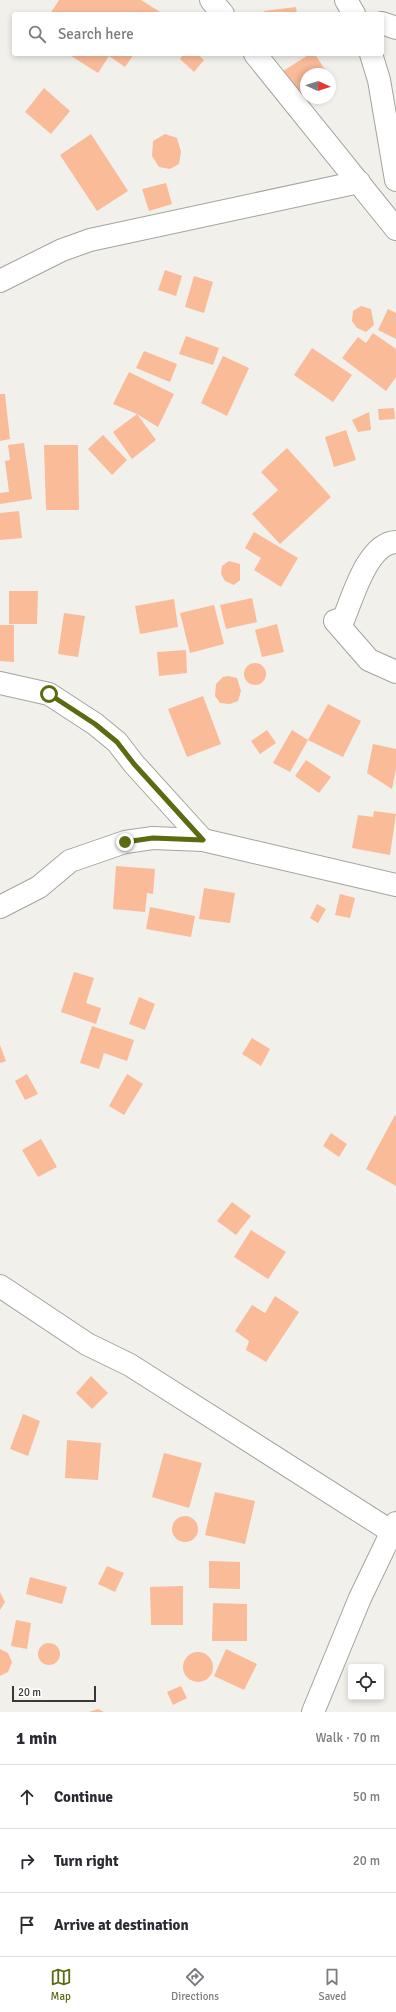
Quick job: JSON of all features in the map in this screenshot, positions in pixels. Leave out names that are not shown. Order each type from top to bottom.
[{"type":"street","points":[[211,0],[221,12]]},
{"type":"street","points":[[346,0],[353,12]]},
{"type":"street","points":[[384,25],[396,28]]},
{"type":"street","points":[[257,56],[396,228]]},
{"type":"street","points":[[372,56],[379,80],[396,180]]},
{"type":"street","points":[[0,281],[62,250],[90,240],[359,182]]},
{"type":"street","points":[[396,542],[390,543],[368,559],[344,618],[335,621],[369,660],[396,672]]},
{"type":"street","points":[[0,683],[49,694],[95,724],[117,742],[134,764],[203,840]]},
{"type":"street","points":[[0,907],[40,887],[70,861],[125,842],[153,838],[203,840],[396,885]]},
{"type":"street","points":[[0,1286],[87,1344],[130,1365],[394,1527],[360,1598],[313,1712]]},
{"type":"building","points":[[59,0],[141,0],[160,12],[51,12]]},
{"type":"building","points":[[296,7],[297,12],[264,12]]},
{"type":"building","points":[[71,56],[109,56],[98,73]]},
{"type":"building","points":[[109,56],[133,56],[125,67]]},
{"type":"building","points":[[182,56],[199,56],[204,60],[194,72],[180,59]]},
{"type":"building","points":[[307,56],[316,56],[324,68],[300,68],[300,91],[293,95],[280,73]]},
{"type":"building","points":[[44,88],[70,111],[51,134],[25,112]]},
{"type":"building","points":[[91,134],[128,191],[97,211],[60,155]]},
{"type":"building","points":[[165,134],[177,138],[181,152],[179,164],[170,169],[159,167],[152,156],[153,141]]},
{"type":"building","points":[[166,183],[172,204],[149,211],[142,189]]},
{"type":"building","points":[[165,270],[182,276],[176,296],[158,290]]},
{"type":"building","points":[[194,276],[213,282],[204,313],[185,307]]},
{"type":"building","points":[[361,306],[371,309],[374,325],[366,332],[357,328],[352,321],[353,311]]},
{"type":"building","points":[[388,309],[396,313],[396,339],[378,330]]},
{"type":"building","points":[[373,333],[396,349],[396,377],[386,391],[342,358],[358,337],[366,343]]},
{"type":"building","points":[[186,336],[219,348],[213,365],[179,354]]},
{"type":"building","points":[[312,348],[352,375],[333,402],[294,375]]},
{"type":"building","points":[[144,351],[177,364],[170,382],[136,368]]},
{"type":"building","points":[[223,356],[249,368],[227,416],[201,403]]},
{"type":"building","points":[[129,372],[174,394],[158,427],[137,414],[113,404]]},
{"type":"building","points":[[0,394],[5,394],[10,439],[0,441]]},
{"type":"building","points":[[394,408],[395,419],[379,420],[378,409]]},
{"type":"building","points":[[369,412],[371,430],[358,432],[352,420]]},
{"type":"building","points":[[137,414],[156,440],[132,459],[113,432]]},
{"type":"building","points":[[346,430],[356,460],[334,467],[325,437]]},
{"type":"building","points":[[103,435],[127,460],[112,475],[88,449]]},
{"type":"building","points":[[24,443],[32,499],[0,504],[0,493],[9,492],[5,461],[10,460],[8,445]]},
{"type":"building","points":[[44,445],[78,445],[79,510],[46,510]]},
{"type":"building","points":[[287,448],[331,497],[280,544],[252,514],[278,490],[261,472]]},
{"type":"building","points":[[19,511],[22,538],[0,540],[0,513]]},
{"type":"building","points":[[254,532],[298,558],[281,587],[254,570],[261,558],[245,548]]},
{"type":"building","points":[[229,561],[240,564],[240,580],[234,585],[225,581],[221,574],[222,566]]},
{"type":"building","points":[[9,591],[38,591],[37,624],[9,624]]},
{"type":"building","points":[[252,598],[257,622],[226,629],[220,605]]},
{"type":"building","points":[[174,599],[178,627],[140,634],[135,606]]},
{"type":"building","points":[[214,605],[224,644],[190,653],[180,613]]},
{"type":"building","points":[[64,613],[85,616],[78,657],[58,654]]},
{"type":"building","points":[[277,624],[284,652],[262,657],[255,630]]},
{"type":"building","points":[[0,625],[14,625],[14,662],[0,661]]},
{"type":"building","points":[[186,650],[187,673],[159,676],[157,652]]},
{"type":"building","points":[[255,663],[263,666],[266,674],[263,682],[255,685],[247,682],[244,674],[247,666]]},
{"type":"building","points":[[228,676],[237,678],[241,691],[238,701],[230,704],[220,703],[215,696],[216,684],[223,677]]},
{"type":"building","points":[[203,696],[221,744],[187,757],[168,709]]},
{"type":"building","points":[[328,704],[361,721],[343,757],[308,740]]},
{"type":"building","points":[[267,730],[276,743],[260,754],[251,741]]},
{"type":"building","points":[[292,730],[308,740],[290,772],[273,763]]},
{"type":"building","points":[[373,744],[396,749],[396,769],[392,789],[367,773]]},
{"type":"building","points":[[306,760],[331,777],[319,793],[295,776]]},
{"type":"building","points":[[374,811],[396,814],[390,855],[352,848],[358,815],[373,817]]},
{"type":"building","points":[[116,866],[155,869],[153,894],[147,893],[145,912],[113,909]]},
{"type":"building","points":[[204,888],[235,893],[230,923],[199,919]]},
{"type":"building","points":[[340,894],[355,898],[350,918],[335,915]]},
{"type":"building","points":[[317,904],[326,909],[318,923],[310,918]]},
{"type":"building","points":[[150,907],[195,916],[191,937],[146,929]]},
{"type":"building","points":[[74,972],[94,978],[86,1003],[101,1008],[96,1024],[61,1012]]},
{"type":"building","points":[[139,997],[155,1004],[145,1030],[129,1024]]},
{"type":"building","points":[[92,1026],[134,1040],[127,1061],[104,1053],[99,1069],[80,1063]]},
{"type":"building","points":[[252,1038],[270,1049],[261,1066],[242,1054]]},
{"type":"building","points":[[0,1045],[6,1061],[0,1063]]},
{"type":"building","points":[[27,1074],[38,1094],[25,1100],[15,1081]]},
{"type":"building","points":[[127,1074],[143,1084],[124,1115],[109,1106]]},
{"type":"building","points":[[395,1115],[396,1116],[396,1186],[366,1169]]},
{"type":"building","points":[[331,1133],[347,1144],[339,1157],[323,1146]]},
{"type":"building","points":[[41,1139],[57,1167],[38,1177],[22,1150]]},
{"type":"building","points":[[232,1202],[251,1216],[236,1235],[217,1221]]},
{"type":"building","points":[[251,1230],[286,1252],[268,1279],[234,1257]]},
{"type":"building","points":[[275,1296],[299,1312],[266,1362],[246,1350],[249,1341],[235,1331],[252,1305],[265,1313]]},
{"type":"building","points":[[91,1376],[108,1393],[92,1409],[76,1393]]},
{"type":"building","points":[[23,1414],[40,1421],[28,1456],[10,1449]]},
{"type":"building","points":[[67,1440],[101,1443],[98,1480],[65,1478]]},
{"type":"building","points":[[164,1453],[202,1463],[189,1508],[152,1497]]},
{"type":"building","points":[[215,1492],[255,1501],[245,1544],[205,1535]]},
{"type":"building","points":[[185,1516],[194,1520],[198,1529],[194,1538],[185,1542],[176,1538],[172,1529],[176,1520]]},
{"type":"building","points":[[209,1561],[240,1562],[240,1589],[209,1588]]},
{"type":"building","points":[[107,1566],[124,1573],[115,1592],[98,1584]]},
{"type":"building","points":[[30,1577],[67,1587],[62,1604],[26,1594]]},
{"type":"building","points":[[183,1586],[183,1625],[151,1625],[150,1587]]},
{"type":"building","points":[[0,1592],[5,1602],[0,1610]]},
{"type":"building","points":[[213,1603],[247,1604],[247,1641],[212,1641]]},
{"type":"building","points":[[16,1620],[31,1623],[27,1649],[11,1646]]},
{"type":"building","points":[[49,1643],[57,1646],[60,1654],[57,1662],[49,1665],[41,1662],[38,1654],[41,1646]]},
{"type":"building","points":[[0,1649],[8,1653],[12,1662],[8,1672],[0,1676]]},
{"type":"building","points":[[226,1649],[257,1664],[244,1690],[214,1676]]},
{"type":"building","points":[[198,1652],[209,1656],[213,1667],[209,1678],[198,1682],[187,1678],[183,1667],[187,1656]]},
{"type":"building","points":[[181,1686],[187,1698],[173,1705],[167,1692]]},
{"type":"building","points":[[98,1709],[104,1712],[89,1712]]},
{"type":"route","points":[[49,694],[73,708],[117,742],[134,764],[203,840],[153,838],[125,842]]}]
